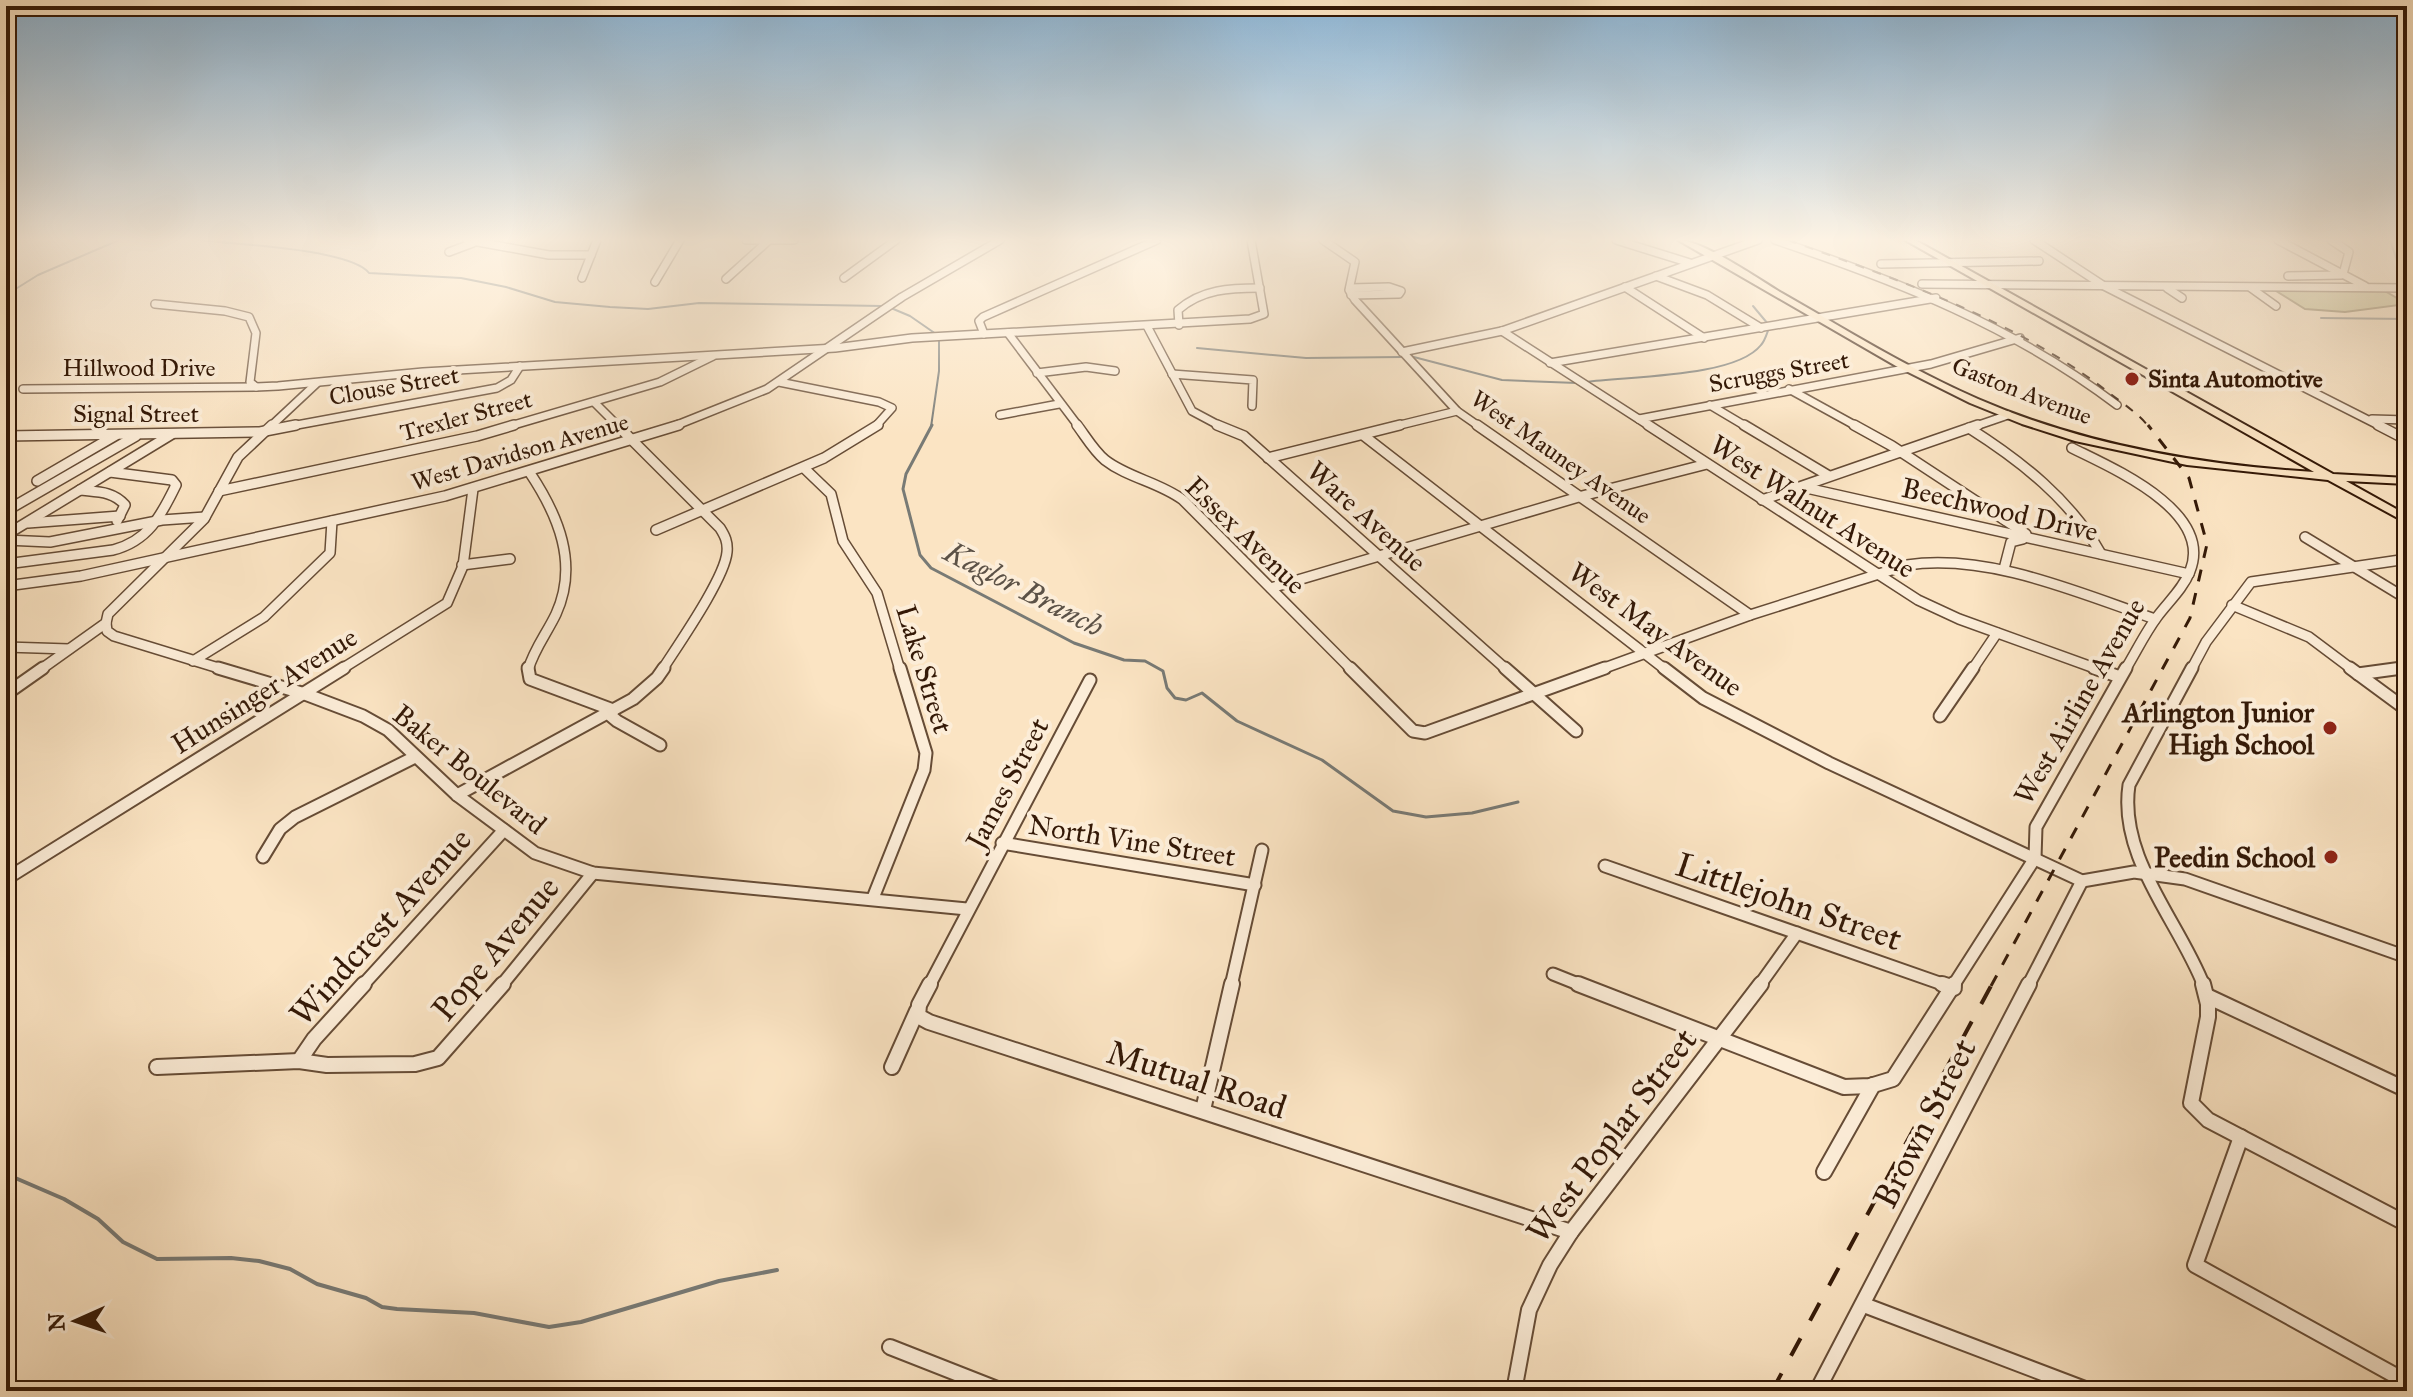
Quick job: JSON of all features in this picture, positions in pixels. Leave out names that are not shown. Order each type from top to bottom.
[{"type":"main road","name":"Gaston Avenue","points":[[1798,305],[1910,368],[2012,417],[2075,443],[2221,469],[2407,481]]},
{"type":"main road","points":[[2023,305],[2407,520]]},
{"type":"street","points":[[167,305],[225,311],[249,317],[256,341],[249,379],[256,387]]},
{"type":"street","name":"West Davidson Avenue","points":[[6,586],[67,578],[473,489],[634,441],[727,409],[779,382],[890,305]]},
{"type":"street","points":[[984,334],[979,321],[1010,305]]},
{"type":"street","points":[[1179,325],[1178,310],[1186,305]]},
{"type":"street","name":"Hillwood Drive","points":[[23,389],[256,387],[520,366],[826,349],[901,339],[1236,320],[1264,314],[1263,305]]},
{"type":"street","name":"West Mauney Avenue","points":[[1362,305],[1457,411],[1750,615]]},
{"type":"street","points":[[1402,352],[1502,331],[1574,305]]},
{"type":"street","points":[[1653,305],[1704,338]]},
{"type":"street","points":[[1724,305],[1762,328]]},
{"type":"street","points":[[1550,363],[1895,305]]},
{"type":"street","points":[[1951,305],[2020,338],[2065,365],[2117,405]]},
{"type":"street","points":[[2142,305],[2407,440]]},
{"type":"street","name":"Ware Avenue","points":[[1147,326],[1198,416],[1238,432],[1576,731]]},
{"type":"street","name":"West Walnut Avenue","points":[[1502,331],[1930,607],[2120,677]]},
{"type":"street","name":"Essex Avenue","points":[[1008,333],[1059,404],[1111,465],[1168,488],[1413,731],[1425,733],[1533,692]]},
{"type":"street","name":"Scruggs Street","points":[[1639,419],[1953,359],[2020,338]]},
{"type":"street","name":"Trexler Street","points":[[219,491],[432,448],[660,382],[716,354]]},
{"type":"street","name":"Clouse Street","points":[[267,430],[497,388],[511,380],[520,366]]},
{"type":"street","points":[[1037,373],[1076,367],[1115,371]]},
{"type":"street","points":[[1172,374],[1253,380],[1252,406]]},
{"type":"street","points":[[6,694],[106,623],[108,614],[205,517],[230,468],[318,382]]},
{"type":"street","points":[[656,530],[836,453],[888,418],[892,408],[879,402],[779,382]]},
{"type":"street","points":[[1789,389],[1901,452],[2033,539]]},
{"type":"street","points":[[457,795],[638,696],[661,674],[720,575],[727,556],[727,541],[720,528],[594,402]]},
{"type":"street","points":[[1000,415],[1059,404]]},
{"type":"street","points":[[1710,405],[1829,476]]},
{"type":"street","points":[[1268,458],[1457,411]]},
{"type":"street","points":[[1762,500],[1969,428],[2012,417]]},
{"type":"street","points":[[2366,418],[2407,420]]},
{"type":"street","points":[[1969,428],[2044,486],[2088,531],[2101,554]]},
{"type":"street","name":"Signal Street","points":[[6,436],[267,430]]},
{"type":"street","points":[[37,481],[118,434]]},
{"type":"street","points":[[6,511],[138,434]]},
{"type":"street","points":[[6,537],[173,434]]},
{"type":"street","name":"West May Avenue","points":[[1363,435],[1703,698],[1742,720],[2082,881]]},
{"type":"street","points":[[2075,443],[2176,514],[2190,541],[2192,565],[2189,574]]},
{"type":"street","points":[[1271,588],[1582,496],[1707,464]]},
{"type":"street","name":"Lake Street","points":[[804,468],[831,494],[843,541],[877,593],[926,753],[924,770],[873,898]]},
{"type":"street","points":[[6,564],[51,561],[130,546],[158,521],[176,485],[172,480],[110,472]]},
{"type":"street","points":[[530,473],[550,501],[568,556],[567,577],[560,603],[527,673],[530,679],[613,710]]},
{"type":"street","name":"Beechwood Drive","points":[[1802,487],[2189,574]]},
{"type":"street","name":"Hunsinger Avenue","points":[[6,879],[447,603],[454,594],[462,565],[473,489]]},
{"type":"street","points":[[80,490],[115,495],[122,499],[125,505],[113,530]]},
{"type":"street","points":[[26,523],[120,516]]},
{"type":"street","points":[[6,537],[50,542],[158,521],[205,517]]},
{"type":"street","points":[[193,661],[264,617],[330,553],[332,521]]},
{"type":"street","points":[[2305,537],[2407,599]]},
{"type":"street","points":[[2004,569],[2011,542],[2033,539]]},
{"type":"street","points":[[462,565],[510,559]]},
{"type":"street","points":[[2407,559],[2258,579],[2245,588],[2206,642],[2124,796],[2127,824],[2147,872],[2185,941],[2209,997],[2191,1103],[2208,1120],[2407,1224]]},
{"type":"street","points":[[1533,692],[1750,615],[1907,565],[1928,562],[2004,569],[2155,619]]},
{"type":"street","name":"West Airline Avenue","points":[[1824,1172],[1873,1085],[1893,1079],[2035,858],[2036,827],[2040,818],[2155,619],[2189,574]]},
{"type":"street","points":[[2232,605],[2309,637],[2407,710]]},
{"type":"street","name":"Baker Boulevard","points":[[106,623],[105,627],[114,636],[346,708],[388,730],[457,795],[548,860],[593,873],[967,909]]},
{"type":"street","points":[[1940,716],[1997,633]]},
{"type":"street","points":[[6,647],[69,649]]},
{"type":"street","points":[[2358,674],[2407,667]]},
{"type":"street","name":"James Street","points":[[967,909],[1090,680]]},
{"type":"street","points":[[613,710],[611,716],[617,721],[660,745]]},
{"type":"street","points":[[263,857],[280,829],[295,817],[415,757]]},
{"type":"street","name":"Windcrest Avenue","points":[[299,1061],[314,1039],[504,830]]},
{"type":"street","name":"North Vine Street","points":[[1002,843],[1255,885]]},
{"type":"street","points":[[1203,1110],[1262,850]]},
{"type":"street","name":"Littlejohn Street","points":[[1605,866],[1954,988]]},
{"type":"street","points":[[2082,881],[2109,873],[2147,872],[2218,889],[2407,957]]},
{"type":"street","name":"Pope Avenue","points":[[299,1061],[381,1066],[415,1064],[438,1058],[474,1020],[593,873]]},
{"type":"street","name":"Brown Street","points":[[1817,1391],[2082,881]]},
{"type":"street","points":[[892,1067],[967,909]]},
{"type":"street","name":"West Poplar Street","points":[[1514,1391],[1529,1310],[1550,1265],[1571,1232],[1722,1038],[1797,933]]},
{"type":"street","points":[[1553,974],[1844,1087],[1873,1085]]},
{"type":"street","points":[[2209,997],[2407,1090]]},
{"type":"street","name":"Mutual Road","points":[[917,1011],[918,1016],[929,1022],[1571,1232]]},
{"type":"street","points":[[157,1067],[299,1061]]},
{"type":"street","points":[[2241,1137],[2195,1265],[2407,1382]]},
{"type":"street","points":[[1864,1305],[2090,1391]]},
{"type":"street","points":[[890,1347],[1002,1391]]},
{"type":"shaded area","points":[[2299,305],[2398,305],[2345,312],[2305,309]]},
{"type":"waterway","name":"Kaglor Branch","points":[[590,305],[648,309],[680,305]]},
{"type":"waterway","name":"Kaglor Branch","points":[[833,305],[882,306]]},
{"type":"waterway","points":[[1753,306],[1768,324]]},
{"type":"waterway","name":"Kaglor Branch","points":[[891,308],[910,316],[936,334]]},
{"type":"waterway","points":[[2321,318],[2407,319]]},
{"type":"waterway","points":[[2402,321],[2407,332]]},
{"type":"waterway","points":[[1586,382],[1679,374],[1728,364],[1748,356],[1761,345],[1769,328]]},
{"type":"waterway","name":"Kaglor Branch","points":[[931,427],[939,371],[939,338]]},
{"type":"waterway","points":[[1197,348],[1306,358],[1402,357]]},
{"type":"waterway","points":[[1410,356],[1502,380],[1577,383]]},
{"type":"waterway","name":"Kaglor Branch","points":[[931,427],[906,474],[903,489],[920,555],[931,568],[1074,643],[1124,660],[1145,661],[1163,671],[1167,688],[1175,698],[1186,700],[1202,693],[1237,721],[1322,760],[1393,811],[1426,817],[1472,813],[1518,802]]},
{"type":"waterway","points":[[6,1174],[64,1199],[98,1219],[123,1242],[157,1259],[231,1258],[259,1261],[290,1269],[317,1284],[366,1298],[382,1307],[397,1309],[474,1313],[549,1327],[581,1322],[719,1281],[777,1270]]},
{"type":"railway","points":[[1957,305],[2034,343],[2072,366],[2130,408],[2149,427]]},
{"type":"railway","points":[[1991,986],[2190,618],[2207,544],[2189,478],[2148,425]]},
{"type":"railway","points":[[1772,1391],[1992,984]]},
{"type":"place","name":"Sinta Automotive","points":[[2132,379]]},
{"type":"place","name":"Arlington Junior High School","points":[[2330,728]]},
{"type":"place","name":"Peedin School","points":[[2331,857]]}]
